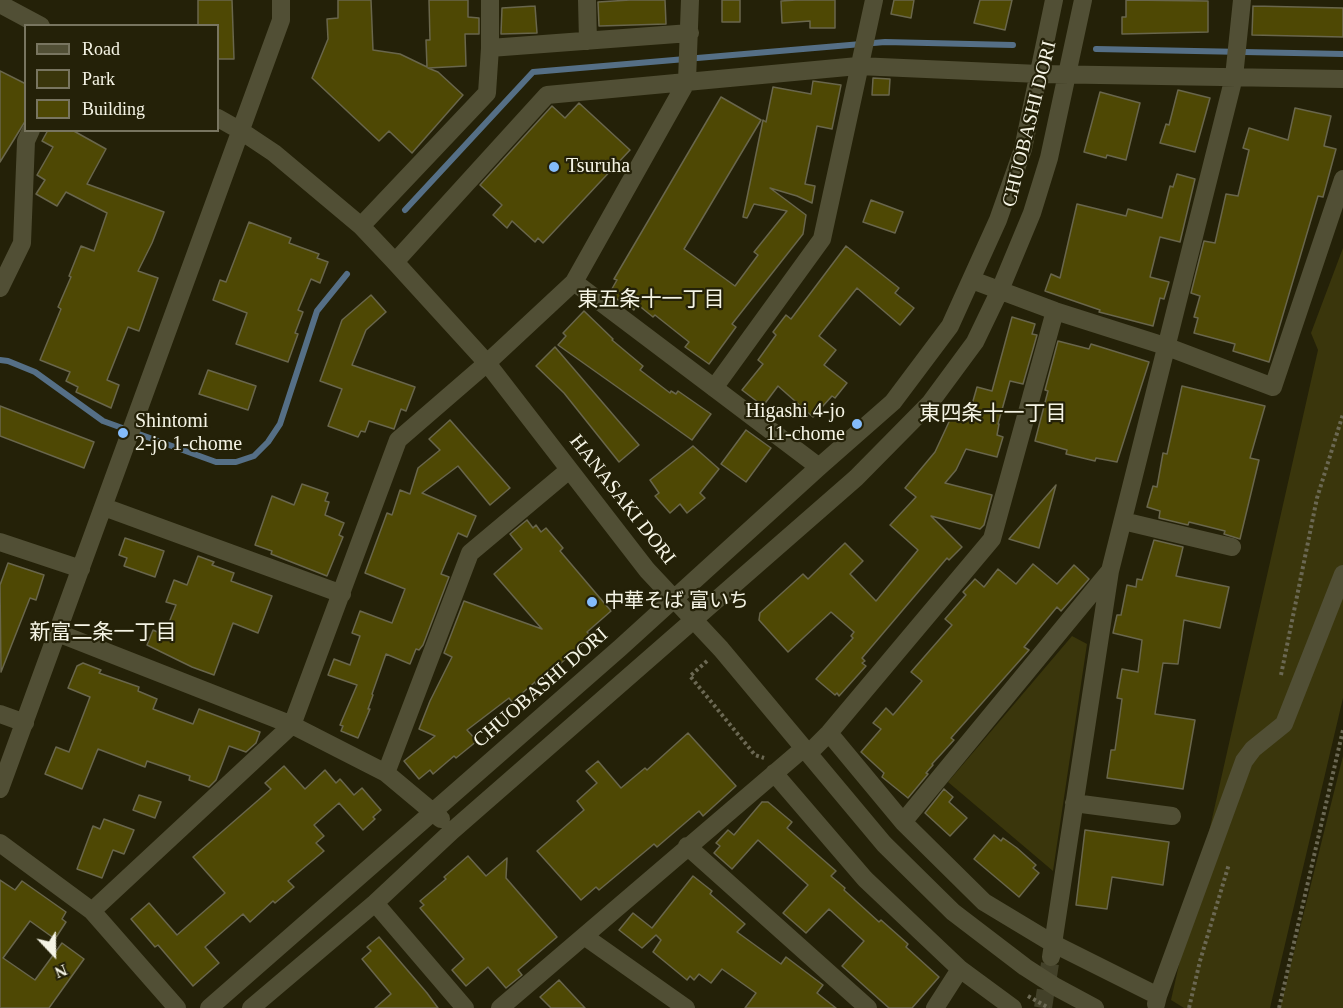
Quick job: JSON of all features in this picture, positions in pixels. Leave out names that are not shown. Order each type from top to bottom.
[{"type":"street","points":[[0,789],[281,20],[281,0]]},
{"type":"street","points":[[361,226],[487,93],[490,0]]},
{"type":"street","points":[[587,0],[588,41]]},
{"type":"street","points":[[92,911],[292,725],[398,440],[488,363],[574,282],[687,75],[690,0]]},
{"type":"street","points":[[714,388],[822,239],[874,0]]},
{"type":"street","name":"CHUOBASHI DORI","points":[[209,1008],[620,648],[819,466],[893,402],[950,326],[998,220],[1023,149],[1054,0]]},
{"type":"street","name":"CHUOBASHI DORI","points":[[251,1008],[375,903],[452,831],[856,478],[930,403],[975,342],[1000,290],[1032,213],[1049,158],[1083,0]]},
{"type":"street","points":[[1052,950],[1110,571],[1234,68],[1242,0]]},
{"type":"street","points":[[0,4],[37,24]]},
{"type":"street","points":[[490,48],[588,41],[689,39]]},
{"type":"street","points":[[395,262],[547,95],[687,75],[861,58],[1039,74],[1067,75],[1234,68],[1343,79]]},
{"type":"street","name":"HANASAKI DORI","points":[[219,119],[241,130],[274,153],[361,226],[488,363],[647,570],[720,649],[884,844],[953,912],[1025,967],[1095,1008]]},
{"type":"street","points":[[0,288],[22,243],[26,141],[30,132]]},
{"type":"street","points":[[972,280],[1055,311],[1166,346],[1273,387],[1343,178]]},
{"type":"street","points":[[574,282],[819,466]]},
{"type":"street","points":[[500,1008],[687,846],[778,770],[828,734],[992,539],[1055,311]]},
{"type":"street","points":[[386,773],[471,553],[569,470]]},
{"type":"street","points":[[104,507],[342,594]]},
{"type":"street","points":[[1123,521],[1232,547]]},
{"type":"street","points":[[0,542],[81,569]]},
{"type":"street","points":[[903,822],[1110,571]]},
{"type":"street","points":[[828,734],[903,822],[984,902],[1052,950],[1157,1000],[1244,761],[1253,749],[1284,724],[1343,574]]},
{"type":"street","points":[[58,633],[292,725],[386,773],[434,812],[452,831]]},
{"type":"street","points":[[0,714],[25,723]]},
{"type":"street","points":[[778,770],[865,879],[960,969],[1013,1008]]},
{"type":"street","points":[[1074,802],[1172,816]]},
{"type":"street","points":[[0,843],[92,911],[177,1008]]},
{"type":"street","points":[[687,846],[868,1008]]},
{"type":"street","points":[[375,903],[465,1008]]},
{"type":"street","points":[[584,936],[686,1008]]},
{"type":"street","points":[[935,1008],[960,969]]},
{"type":"path","points":[[690,676],[755,754],[778,770]]},
{"type":"path","points":[[1279,1008],[1343,730]]},
{"type":"green space","points":[[1343,248],[1343,698],[1270,1008],[1184,1008],[1171,1000],[1318,350],[1311,333]]},
{"type":"green space","points":[[1072,636],[1087,644],[1053,871],[948,782]]},
{"type":"green space","points":[[1343,756],[1343,1008],[1280,1008]]},
{"type":"building","points":[[198,0],[232,0],[234,59],[219,59],[219,24],[198,24]]},
{"type":"building","points":[[338,0],[371,0],[373,50],[400,54],[427,67],[426,40],[430,40],[429,0],[468,0],[468,17],[479,18],[479,34],[465,34],[466,66],[428,68],[438,72],[463,95],[412,153],[389,131],[379,141],[312,78],[328,39],[327,19],[338,18]]},
{"type":"building","points":[[665,0],[666,24],[599,26],[598,2]]},
{"type":"building","points":[[722,0],[740,0],[740,22],[722,22]]},
{"type":"building","points":[[835,0],[835,28],[810,28],[810,21],[782,23],[781,1]]},
{"type":"building","points":[[894,0],[914,0],[911,18],[891,14]]},
{"type":"building","points":[[980,0],[1012,0],[1005,30],[974,23]]},
{"type":"building","points":[[1126,0],[1208,1],[1208,32],[1122,34],[1122,17],[1126,17]]},
{"type":"building","points":[[535,6],[537,33],[501,34],[502,8]]},
{"type":"building","points":[[1253,6],[1343,8],[1343,37],[1252,35]]},
{"type":"building","points":[[0,71],[24,83],[24,123],[0,162]]},
{"type":"building","points":[[873,78],[890,79],[889,95],[872,95]]},
{"type":"building","points":[[813,81],[841,85],[832,129],[817,126],[805,184],[815,186],[812,203],[770,188],[806,215],[803,234],[732,324],[736,327],[709,364],[685,347],[689,342],[655,315],[653,317],[637,304],[634,310],[609,294],[617,280],[614,279],[721,97],[761,120],[684,249],[735,286],[758,255],[754,252],[787,211],[754,204],[747,218],[743,217],[763,120],[766,122],[773,87],[811,94]]},
{"type":"building","points":[[1178,90],[1210,98],[1195,152],[1160,143],[1166,124],[1169,125]]},
{"type":"building","points":[[1100,92],[1140,103],[1126,160],[1084,152]]},
{"type":"building","name":"Tsuruha","points":[[579,103],[630,150],[543,243],[538,238],[535,242],[512,221],[507,228],[493,215],[502,205],[480,185],[552,106],[565,118]]},
{"type":"building","points":[[1295,108],[1331,116],[1324,146],[1336,149],[1323,197],[1318,196],[1269,362],[1233,351],[1235,344],[1194,333],[1198,318],[1194,317],[1200,296],[1191,293],[1204,241],[1215,243],[1226,194],[1238,196],[1249,150],[1243,148],[1249,128],[1288,140]]},
{"type":"building","points":[[47,132],[76,132],[106,149],[87,184],[164,212],[138,271],[158,278],[139,331],[128,327],[107,380],[119,385],[111,408],[76,392],[78,387],[66,381],[70,372],[40,360],[61,309],[58,307],[81,246],[94,251],[107,213],[66,192],[57,206],[36,194],[45,180],[37,175],[53,147],[42,141]]},
{"type":"building","points":[[1177,174],[1195,179],[1180,242],[1160,237],[1150,277],[1169,282],[1164,299],[1160,298],[1153,326],[1099,312],[1100,310],[1045,291],[1051,274],[1060,278],[1077,204],[1126,216],[1128,209],[1162,218],[1170,186],[1173,187]]},
{"type":"building","points":[[871,200],[903,212],[895,233],[863,222]]},
{"type":"building","points":[[249,222],[291,238],[289,243],[319,254],[317,258],[328,262],[320,283],[311,279],[298,310],[303,312],[288,362],[236,344],[247,313],[213,300],[220,280],[226,282]]},
{"type":"building","points":[[846,246],[899,288],[895,293],[914,308],[900,325],[857,288],[819,336],[836,350],[824,365],[847,383],[835,398],[832,396],[813,417],[778,386],[763,406],[742,390],[763,364],[758,360],[776,335],[773,332],[786,315],[791,319]]},
{"type":"building","points":[[371,295],[386,312],[366,330],[352,365],[415,387],[406,411],[401,409],[394,429],[369,421],[365,432],[361,431],[358,437],[328,426],[342,389],[320,381],[342,320]]},
{"type":"building","points":[[584,311],[612,340],[643,366],[640,370],[670,393],[671,391],[676,394],[678,391],[711,414],[692,440],[558,345],[566,336],[563,333]]},
{"type":"building","points":[[1012,317],[1035,324],[1032,334],[1037,335],[1023,384],[1010,381],[998,424],[997,435],[1003,437],[997,457],[966,449],[956,470],[945,483],[992,495],[984,525],[980,529],[931,516],[962,547],[949,560],[947,558],[862,658],[865,661],[862,663],[866,666],[839,696],[837,693],[835,695],[816,679],[853,638],[851,636],[854,632],[831,612],[788,652],[759,620],[760,613],[803,574],[808,579],[845,543],[863,561],[850,574],[876,601],[918,550],[890,525],[916,497],[905,488],[935,452],[955,409],[969,415],[977,387],[992,391]]},
{"type":"building","points":[[1058,341],[1089,349],[1091,344],[1149,362],[1117,462],[1096,458],[1095,461],[1066,454],[1067,450],[1035,441]]},
{"type":"building","points":[[555,347],[639,445],[619,462],[564,393],[536,366]]},
{"type":"building","points":[[208,370],[256,386],[248,410],[199,394]]},
{"type":"building","points":[[1182,386],[1265,406],[1250,458],[1259,460],[1240,539],[1224,534],[1225,531],[1189,522],[1188,525],[1159,518],[1160,511],[1147,507],[1153,486],[1157,487],[1163,453],[1167,454]]},
{"type":"building","points":[[0,406],[94,442],[84,468],[0,436]]},
{"type":"building","points":[[450,420],[510,488],[490,505],[458,466],[422,493],[476,516],[467,537],[458,533],[441,574],[449,577],[423,645],[419,650],[416,649],[410,664],[386,654],[372,694],[368,709],[370,709],[358,738],[341,731],[343,726],[340,725],[357,685],[328,675],[334,659],[350,665],[360,636],[352,633],[360,611],[392,623],[405,589],[365,573],[387,513],[392,515],[400,490],[410,494],[418,468],[440,450],[429,439]]},
{"type":"building","points":[[746,430],[771,448],[746,482],[721,464]]},
{"type":"building","points":[[693,446],[719,469],[700,493],[705,498],[687,513],[680,504],[670,513],[655,496],[659,493],[650,480]]},
{"type":"building","points":[[302,484],[328,493],[325,501],[329,502],[325,515],[344,523],[339,535],[343,537],[327,576],[271,554],[272,551],[255,545],[272,496],[294,505]]},
{"type":"building","points":[[1056,485],[1039,548],[1009,539]]},
{"type":"building","points":[[527,520],[533,528],[536,525],[541,532],[546,528],[563,548],[560,551],[611,611],[587,632],[592,637],[536,684],[535,682],[512,702],[509,698],[467,730],[477,741],[456,758],[454,756],[433,774],[430,770],[419,779],[404,761],[435,736],[419,729],[452,657],[444,653],[464,601],[542,629],[494,574],[522,549],[510,534]]},
{"type":"building","points":[[125,538],[164,551],[155,577],[124,566],[127,558],[119,555]]},
{"type":"building","points":[[1154,540],[1183,547],[1176,576],[1229,587],[1220,628],[1184,620],[1178,664],[1163,663],[1155,714],[1195,720],[1183,789],[1107,778],[1111,750],[1115,750],[1122,699],[1117,698],[1122,669],[1138,672],[1142,640],[1113,633],[1117,615],[1121,615],[1127,585],[1136,587],[1137,579],[1142,580]]},
{"type":"building","points":[[198,556],[214,562],[212,565],[234,573],[231,581],[272,596],[258,633],[233,623],[214,675],[147,645],[153,630],[164,635],[176,605],[166,602],[174,580],[187,585]]},
{"type":"building","points":[[8,563],[44,575],[36,600],[30,598],[1,672],[0,585]]},
{"type":"building","points":[[1033,564],[1057,584],[1074,565],[1089,579],[1061,611],[1057,607],[1024,647],[1029,650],[951,738],[954,740],[932,764],[926,773],[928,774],[908,798],[882,777],[884,773],[861,752],[881,729],[873,723],[886,708],[893,715],[922,681],[911,672],[952,625],[945,619],[966,595],[963,592],[975,579],[984,587],[998,569],[1016,584]]},
{"type":"building","points":[[83,663],[101,670],[99,673],[139,687],[138,691],[157,699],[153,709],[193,724],[199,709],[260,732],[256,743],[246,752],[229,746],[216,780],[209,787],[189,780],[190,776],[147,761],[145,767],[98,749],[82,789],[45,774],[56,747],[69,752],[90,697],[68,688],[77,666]]},
{"type":"building","points":[[688,733],[736,786],[703,816],[699,811],[657,847],[654,844],[599,890],[596,887],[581,900],[537,851],[584,810],[577,801],[597,783],[586,771],[598,761],[621,788],[645,768],[647,770]]},
{"type":"building","points":[[284,766],[305,789],[325,770],[336,783],[340,779],[354,795],[362,788],[381,810],[363,830],[339,803],[314,825],[324,836],[316,843],[324,851],[288,881],[294,887],[275,903],[273,901],[250,922],[243,914],[205,947],[219,963],[193,986],[158,945],[155,947],[131,919],[149,903],[177,935],[225,893],[193,857],[271,789],[265,783]]},
{"type":"building","points":[[944,789],[953,797],[949,802],[967,818],[950,836],[925,813]]},
{"type":"building","points":[[139,795],[161,802],[155,818],[133,810]]},
{"type":"building","points":[[762,802],[768,802],[792,822],[787,828],[836,871],[831,876],[845,888],[844,890],[879,922],[881,920],[908,944],[906,947],[939,977],[912,1008],[889,1008],[842,966],[864,941],[829,909],[806,933],[783,913],[808,885],[758,840],[732,869],[714,853],[720,846],[716,843],[728,830],[734,835]]},
{"type":"building","points":[[104,819],[134,830],[124,854],[113,850],[102,878],[77,869],[93,826],[100,829]]},
{"type":"building","points":[[1085,830],[1169,842],[1163,885],[1112,877],[1107,909],[1076,905]]},
{"type":"building","points":[[994,835],[1001,841],[1003,838],[1017,848],[1036,865],[1033,868],[1039,873],[1019,897],[974,859]]},
{"type":"building","points":[[468,856],[486,876],[507,858],[506,878],[557,937],[518,970],[522,975],[506,988],[488,967],[466,986],[452,970],[464,959],[420,908],[424,905],[420,901]]},
{"type":"building","points":[[693,876],[712,891],[710,894],[745,924],[737,932],[781,964],[786,957],[823,985],[817,993],[836,1008],[745,1008],[756,993],[722,969],[711,983],[699,974],[694,980],[690,976],[687,980],[653,952],[661,940],[656,935],[642,948],[619,930],[633,913],[652,928]]},
{"type":"building","points":[[0,880],[15,890],[22,881],[66,912],[62,919],[66,922],[55,939],[30,921],[3,958],[35,980],[62,943],[84,959],[49,1008],[0,1008]]},
{"type":"building","points":[[379,937],[438,1008],[375,1008],[391,994],[362,959],[371,951],[367,947]]},
{"type":"building","points":[[559,980],[585,1008],[551,1008],[540,997]]},
{"type":"waterway","points":[[405,210],[533,72],[885,42],[1013,45]]},
{"type":"waterway","points":[[1096,49],[1343,54]]},
{"type":"waterway","points":[[0,360],[35,372],[103,421],[216,462],[236,462],[254,456],[268,442],[280,424],[317,311],[347,274]]},
{"type":"tunnel","points":[[1043,1008],[1051,957]]},
{"type":"place","name":"Tsuruha","points":[[554,167]]},
{"type":"place","name":"Higashi 4-jo 11-chome","points":[[857,424]]},
{"type":"place","name":"Shintomi 2-jo 1-chome","points":[[123,433]]},
{"type":"place","name":"中華そば 富いち","points":[[592,602]]},
{"type":"district","name":"東五条十一丁目","points":[[651,300]]},
{"type":"district","name":"東四条十一丁目","points":[[993,414]]},
{"type":"district","name":"新富二条一丁目","points":[[103,633]]}]
